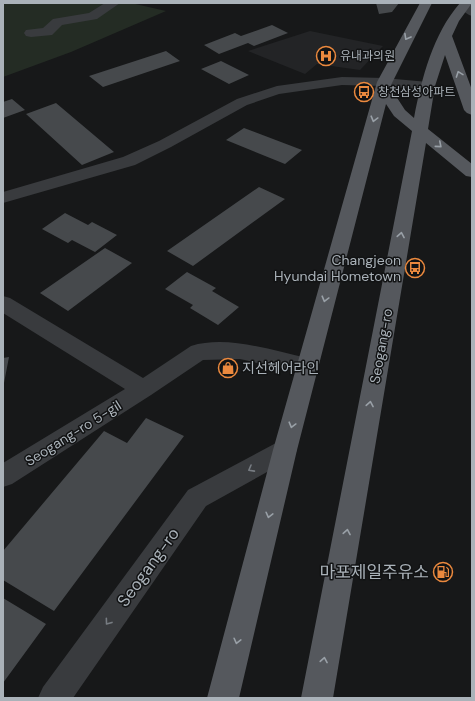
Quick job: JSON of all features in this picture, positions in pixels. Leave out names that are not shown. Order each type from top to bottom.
[{"type":"main road","points":[[223,698],[285,450],[383,85],[426,3]]},
{"type":"main road","name":"Seogang-ro","points":[[317,698],[428,86],[445,35],[453,19],[468,7]]},
{"type":"main road","points":[[445,35],[472,110]]},
{"type":"main road","points":[[383,85],[400,113],[472,172]]},
{"type":"street","points":[[31,33],[47,32],[58,22],[93,16],[114,3]]},
{"type":"street","points":[[3,198],[129,161],[165,144],[242,102],[277,90],[342,81],[383,85],[428,86]]},
{"type":"street","points":[[3,303],[143,389]]},
{"type":"street","name":"Seogang-ro 5-gil","points":[[3,476],[143,389],[199,352],[240,351],[307,366]]},
{"type":"street","name":"Seogang-ro","points":[[54,698],[197,498],[285,450]]},
{"type":"shaded area","points":[[3,3],[131,3],[166,11],[71,52],[3,77]]},
{"type":"shaded area","points":[[310,31],[383,46],[360,70],[317,64],[305,74],[248,51]]},
{"type":"building","points":[[376,3],[399,3],[392,12],[379,14]]},
{"type":"building","points":[[272,25],[288,33],[254,46],[248,43],[219,54],[204,45],[235,33],[241,36]]},
{"type":"building","points":[[166,51],[180,61],[103,87],[89,76]]},
{"type":"building","points":[[221,61],[249,75],[229,84],[201,69]]},
{"type":"building","points":[[12,99],[25,110],[3,118],[3,102]]},
{"type":"building","points":[[56,103],[114,152],[82,165],[26,114]]},
{"type":"building","points":[[244,128],[302,150],[285,164],[226,140]]},
{"type":"building","points":[[259,187],[285,199],[193,266],[167,251]]},
{"type":"building","points":[[65,213],[88,225],[92,222],[117,235],[95,252],[72,240],[68,243],[42,229]]},
{"type":"building","points":[[105,248],[132,263],[68,311],[40,293]]},
{"type":"building","points":[[187,272],[216,288],[212,291],[239,307],[218,325],[190,308],[193,305],[165,289]]},
{"type":"building","points":[[9,357],[4,383],[3,383],[3,358]]},
{"type":"building","points":[[146,418],[184,436],[54,611],[3,580],[3,551],[104,431],[127,443]]},
{"type":"building","points":[[3,598],[46,624],[3,683]]},
{"type":"place","name":"유내과의원","points":[[326,56]]},
{"type":"place","name":"창천삼성아파트","points":[[364,92]]},
{"type":"place","name":"Changjeon Hyundai Hometown","points":[[415,268]]},
{"type":"place","name":"지선헤어라인","points":[[228,368]]},
{"type":"place","name":"마포제일주유소","points":[[443,572]]}]
